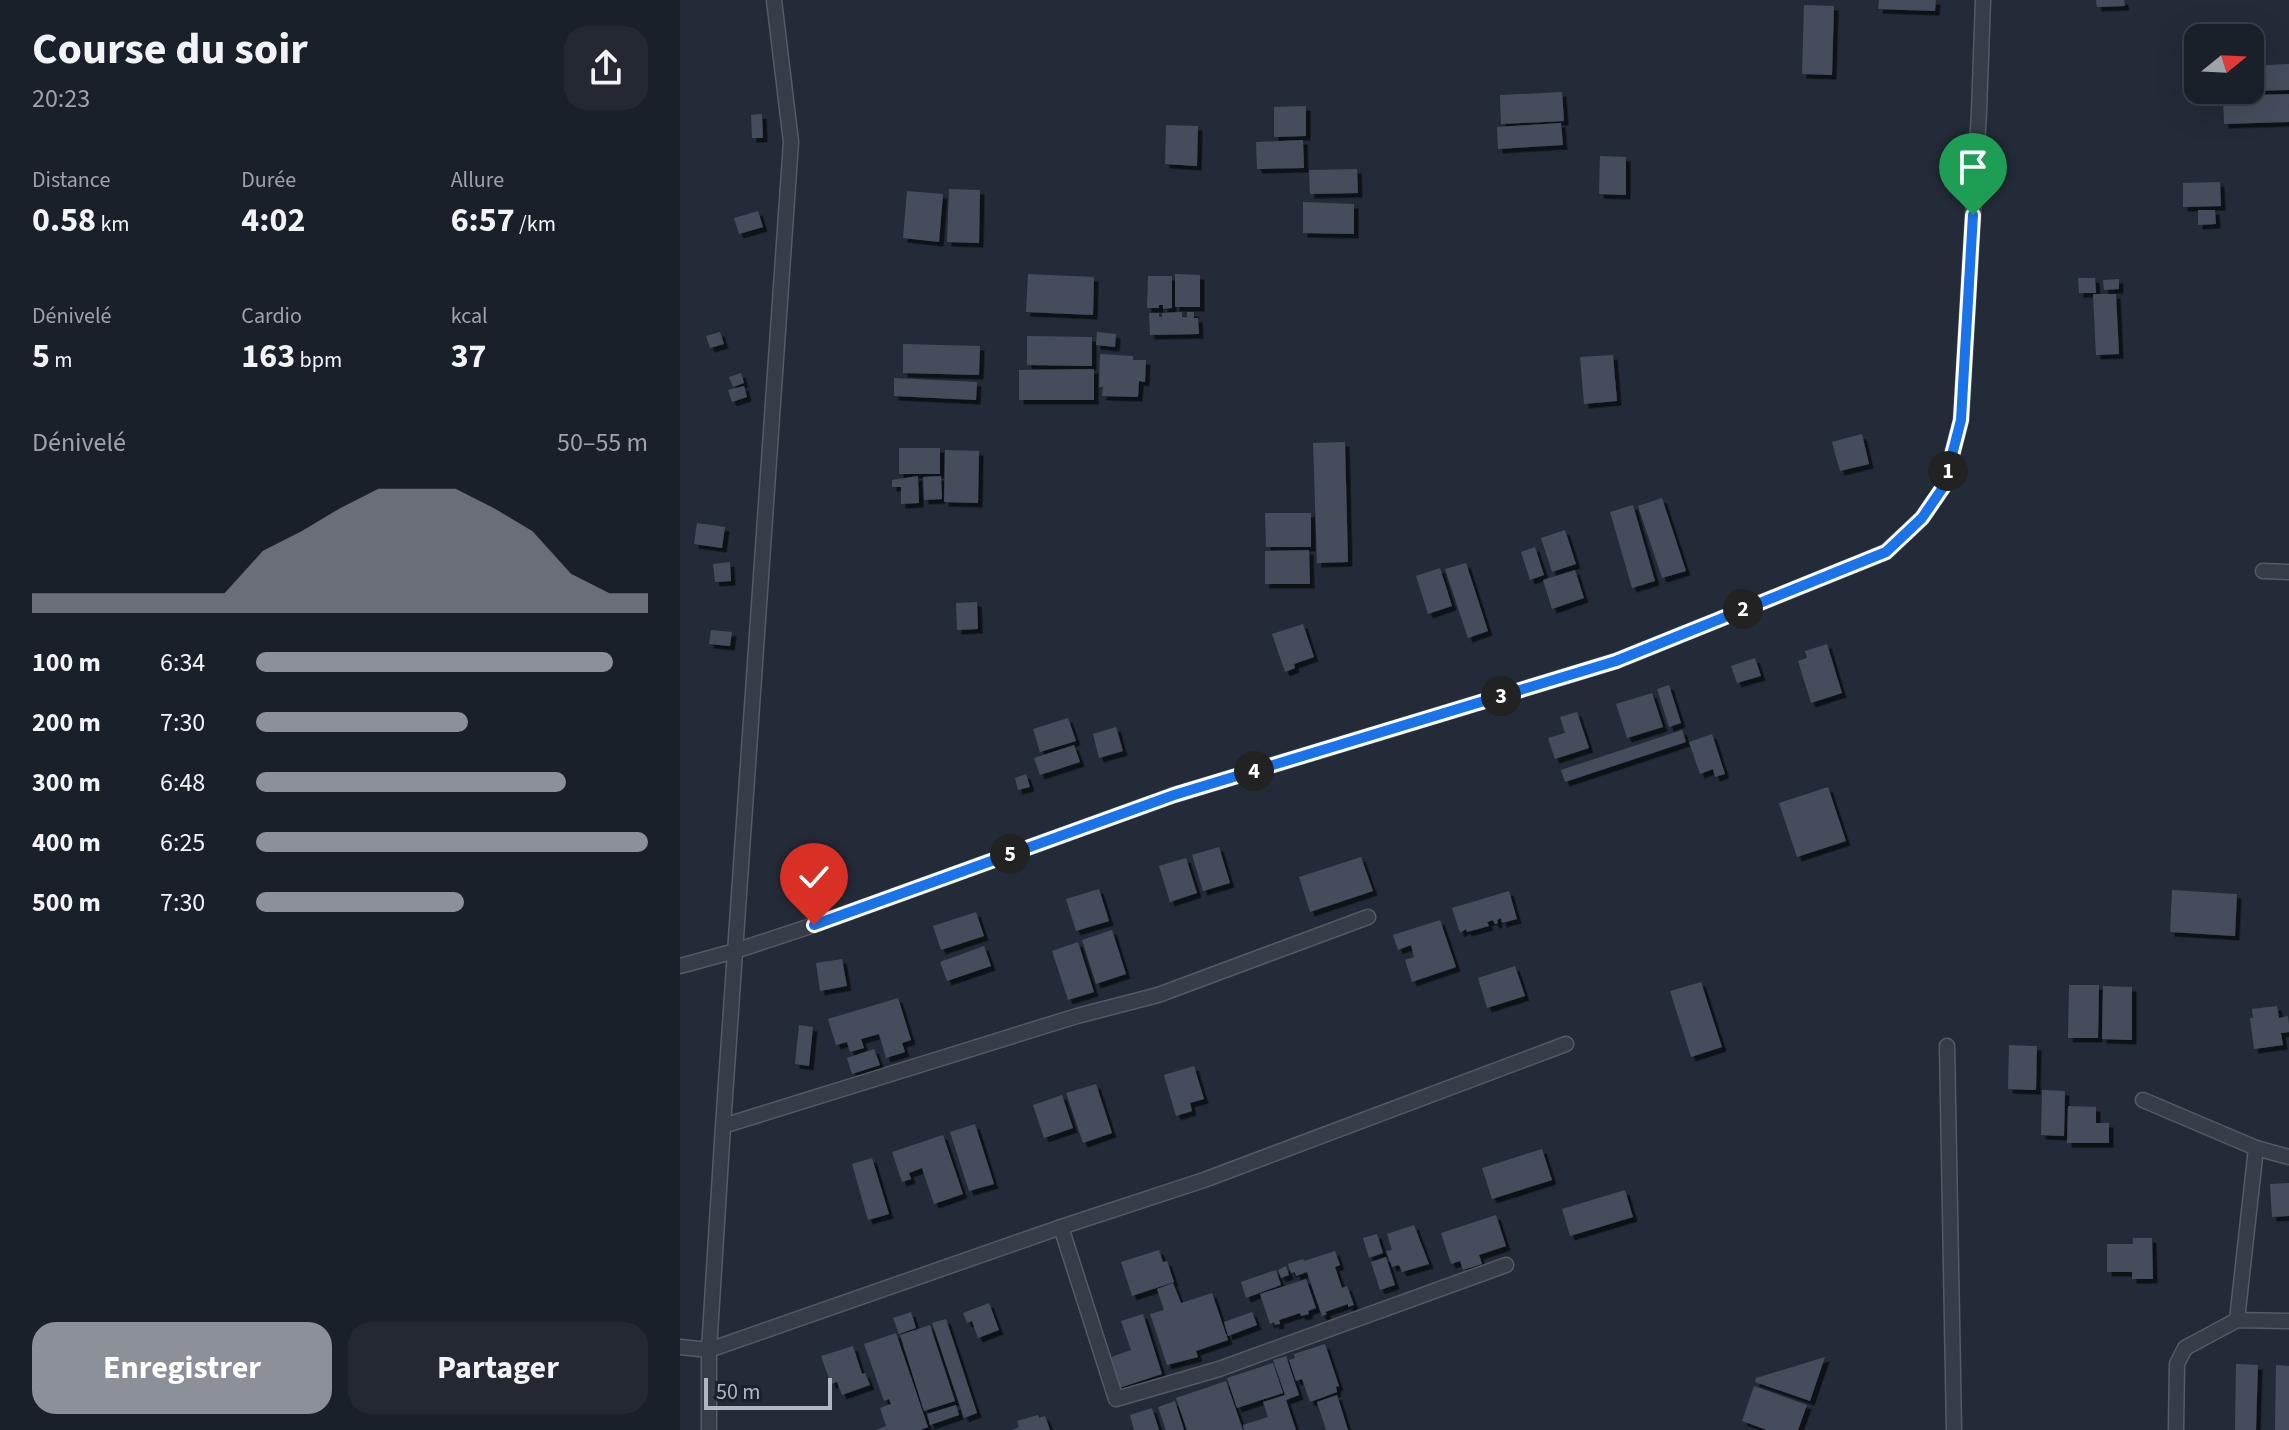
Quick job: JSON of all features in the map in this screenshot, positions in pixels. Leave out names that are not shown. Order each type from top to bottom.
[{"type":"street","points":[[709,1430],[709,1350],[723,1126],[791,142],[774,0]]},
{"type":"street","points":[[680,966],[814,925],[1174,795],[1616,661],[1886,552],[1922,518],[1944,486],[1961,420],[1983,0]]},
{"type":"street","points":[[2263,571],[2289,572]]},
{"type":"street","points":[[723,1126],[1077,1016],[1158,995],[1368,917]]},
{"type":"street","points":[[680,1347],[709,1350],[1204,1180],[1566,1044]]},
{"type":"street","points":[[1947,1046],[1954,1430]]},
{"type":"street","points":[[2143,1100],[2256,1148],[2289,1157]]},
{"type":"street","points":[[2237,1320],[2256,1148]]},
{"type":"street","points":[[1061,1227],[1116,1399],[1219,1369],[1506,1265]]},
{"type":"street","points":[[2176,1430],[2177,1364],[2185,1348],[2237,1320],[2289,1321]]},
{"type":"building","points":[[1879,0],[1936,0],[1935,11],[1878,9]]},
{"type":"building","points":[[2096,0],[2124,0],[2125,6],[2097,7]]},
{"type":"building","points":[[1804,5],[1834,6],[1832,75],[1802,74]]},
{"type":"building","points":[[2289,64],[2289,90],[2264,91],[2264,65]]},
{"type":"building","points":[[1562,92],[1564,121],[1501,124],[1500,95]]},
{"type":"building","points":[[2289,94],[2289,122],[2224,124],[2223,104],[2264,104],[2264,95]]},
{"type":"building","points":[[1306,106],[1306,136],[1274,137],[1274,107]]},
{"type":"building","points":[[762,114],[763,138],[752,138],[751,115]]},
{"type":"building","points":[[1561,123],[1563,145],[1498,149],[1497,127]]},
{"type":"building","points":[[1166,125],[1198,126],[1197,166],[1165,164]]},
{"type":"building","points":[[1303,140],[1304,168],[1257,169],[1256,142]]},
{"type":"building","points":[[1600,156],[1626,157],[1626,195],[1599,194]]},
{"type":"building","points":[[1357,169],[1358,193],[1310,194],[1309,170]]},
{"type":"building","points":[[2220,182],[2221,206],[2183,207],[2183,183]]},
{"type":"building","points":[[949,189],[980,190],[979,243],[947,242]]},
{"type":"building","points":[[907,191],[943,194],[939,242],[903,238]]},
{"type":"building","points":[[1303,202],[1354,204],[1354,234],[1303,233]]},
{"type":"building","points":[[2198,210],[2215,210],[2216,224],[2198,225]]},
{"type":"building","points":[[758,211],[763,227],[739,234],[734,218]]},
{"type":"building","points":[[1028,274],[1094,277],[1093,315],[1026,312]]},
{"type":"building","points":[[1175,274],[1200,275],[1200,307],[1175,307]]},
{"type":"building","points":[[1148,276],[1172,276],[1172,308],[1163,309],[1163,305],[1159,305],[1159,308],[1147,308]]},
{"type":"building","points":[[2078,278],[2095,278],[2096,293],[2079,293]]},
{"type":"building","points":[[2119,279],[2119,289],[2104,290],[2103,280]]},
{"type":"building","points":[[2093,294],[2116,294],[2119,354],[2096,355]]},
{"type":"building","points":[[1182,312],[1182,317],[1187,317],[1187,312],[1194,312],[1194,318],[1198,318],[1199,334],[1150,335],[1149,313],[1159,313],[1162,317],[1162,313]]},
{"type":"building","points":[[720,332],[724,344],[710,348],[706,336]]},
{"type":"building","points":[[1097,332],[1116,334],[1115,347],[1096,345]]},
{"type":"building","points":[[1027,336],[1092,337],[1092,366],[1027,365]]},
{"type":"building","points":[[903,344],[980,346],[979,375],[903,373]]},
{"type":"building","points":[[1100,354],[1146,360],[1145,382],[1139,381],[1138,397],[1102,396],[1103,387],[1099,387]]},
{"type":"building","points":[[1613,355],[1617,401],[1584,404],[1580,357]]},
{"type":"building","points":[[1094,369],[1094,400],[1019,400],[1019,370]]},
{"type":"building","points":[[741,373],[744,383],[733,387],[729,377]]},
{"type":"building","points":[[894,378],[977,382],[976,400],[894,396]]},
{"type":"building","points":[[744,386],[747,397],[732,402],[728,390]]},
{"type":"building","points":[[1862,434],[1869,464],[1840,471],[1832,442]]},
{"type":"building","points":[[1345,442],[1348,562],[1317,563],[1313,443]]},
{"type":"building","points":[[899,448],[940,448],[940,474],[899,474]]},
{"type":"building","points":[[945,450],[979,451],[978,503],[944,502]]},
{"type":"building","points":[[918,476],[919,503],[901,504],[901,487],[892,487],[892,480]]},
{"type":"building","points":[[941,476],[942,499],[924,500],[923,477]]},
{"type":"building","points":[[1662,498],[1686,571],[1662,578],[1638,506]]},
{"type":"building","points":[[1633,505],[1655,581],[1632,588],[1610,512]]},
{"type":"building","points":[[1265,513],[1311,513],[1311,547],[1266,547]]},
{"type":"building","points":[[697,523],[725,527],[722,548],[694,544]]},
{"type":"building","points":[[1565,530],[1576,564],[1552,572],[1541,538]]},
{"type":"building","points":[[1535,547],[1544,575],[1530,580],[1521,552]]},
{"type":"building","points":[[1309,550],[1310,584],[1265,584],[1265,551]]},
{"type":"building","points":[[730,562],[731,581],[715,582],[713,564]]},
{"type":"building","points":[[1466,563],[1488,631],[1468,638],[1445,569]]},
{"type":"building","points":[[1440,568],[1452,606],[1428,614],[1416,576]]},
{"type":"building","points":[[1575,570],[1584,598],[1552,609],[1543,580]]},
{"type":"building","points":[[977,602],[978,629],[957,630],[956,603]]},
{"type":"building","points":[[1303,624],[1314,657],[1294,664],[1295,668],[1285,672],[1272,634]]},
{"type":"building","points":[[711,630],[732,632],[730,646],[709,644]]},
{"type":"building","points":[[1827,644],[1842,693],[1811,703],[1798,661],[1807,658],[1805,651]]},
{"type":"building","points":[[1755,658],[1761,676],[1737,683],[1731,666]]},
{"type":"building","points":[[1669,685],[1681,723],[1669,727],[1657,689]]},
{"type":"building","points":[[1652,693],[1663,727],[1627,738],[1616,704]]},
{"type":"building","points":[[1577,712],[1589,748],[1555,759],[1548,738],[1565,733],[1560,717]]},
{"type":"building","points":[[1068,718],[1076,741],[1040,752],[1033,729]]},
{"type":"building","points":[[1116,727],[1123,751],[1099,758],[1093,734]]},
{"type":"building","points":[[1682,730],[1686,742],[1565,782],[1561,770]]},
{"type":"building","points":[[1712,734],[1725,774],[1715,777],[1713,769],[1700,774],[1689,742]]},
{"type":"building","points":[[1074,745],[1080,762],[1040,775],[1034,758]]},
{"type":"building","points":[[1026,774],[1030,787],[1018,790],[1015,778]]},
{"type":"building","points":[[1828,787],[1846,841],[1797,857],[1779,803]]},
{"type":"building","points":[[1219,847],[1230,883],[1203,891],[1192,855]]},
{"type":"building","points":[[1361,857],[1373,891],[1310,912],[1299,877]]},
{"type":"building","points":[[1186,858],[1197,893],[1170,902],[1159,866]]},
{"type":"building","points":[[1099,889],[1109,921],[1076,931],[1066,899]]},
{"type":"building","points":[[2172,890],[2237,894],[2235,936],[2170,932]]},
{"type":"building","points":[[1509,891],[1517,919],[1502,923],[1501,918],[1497,920],[1498,923],[1495,924],[1493,920],[1487,922],[1489,926],[1467,932],[1466,929],[1460,933],[1452,908]]},
{"type":"building","points":[[976,912],[984,936],[941,950],[933,926]]},
{"type":"building","points":[[1440,920],[1456,967],[1412,982],[1405,960],[1414,957],[1411,945],[1398,950],[1393,935]]},
{"type":"building","points":[[1112,930],[1126,974],[1096,984],[1082,940]]},
{"type":"building","points":[[1078,942],[1094,992],[1068,1000],[1052,951]]},
{"type":"building","points":[[984,946],[991,966],[947,981],[940,962]]},
{"type":"building","points":[[842,959],[847,986],[820,991],[816,963]]},
{"type":"building","points":[[1515,966],[1525,996],[1487,1008],[1478,978]]},
{"type":"building","points":[[1701,982],[1722,1047],[1691,1057],[1670,991]]},
{"type":"building","points":[[2069,985],[2099,985],[2098,1038],[2068,1038]]},
{"type":"building","points":[[2103,986],[2132,987],[2132,1040],[2102,1039]]},
{"type":"building","points":[[898,998],[911,1040],[902,1043],[905,1052],[886,1058],[879,1034],[861,1039],[864,1048],[850,1052],[847,1042],[836,1045],[828,1019]]},
{"type":"building","points":[[2277,1006],[2279,1018],[2288,1016],[2289,1032],[2281,1033],[2283,1045],[2254,1049],[2250,1018],[2253,1018],[2252,1009]]},
{"type":"building","points":[[799,1025],[813,1027],[809,1066],[795,1064]]},
{"type":"building","points":[[2009,1045],[2037,1046],[2036,1090],[2008,1089]]},
{"type":"building","points":[[874,1049],[880,1065],[852,1074],[847,1058]]},
{"type":"building","points":[[1194,1066],[1204,1099],[1190,1103],[1192,1111],[1176,1116],[1164,1075]]},
{"type":"building","points":[[1096,1084],[1112,1133],[1083,1143],[1066,1093]]},
{"type":"building","points":[[2042,1090],[2065,1091],[2064,1136],[2041,1135]]},
{"type":"building","points":[[1062,1095],[1073,1128],[1044,1138],[1033,1105]]},
{"type":"building","points":[[2068,1106],[2096,1107],[2096,1123],[2109,1123],[2109,1143],[2067,1143]]},
{"type":"building","points":[[975,1124],[994,1184],[969,1191],[950,1132]]},
{"type":"building","points":[[943,1135],[963,1194],[934,1204],[922,1168],[909,1173],[911,1179],[902,1182],[892,1152]]},
{"type":"building","points":[[1542,1149],[1552,1180],[1492,1199],[1482,1168]]},
{"type":"building","points":[[872,1158],[889,1214],[868,1220],[852,1164]]},
{"type":"building","points":[[2289,1183],[2289,1216],[2272,1217],[2270,1184]]},
{"type":"building","points":[[1625,1190],[1633,1217],[1570,1236],[1562,1209]]},
{"type":"building","points":[[1496,1215],[1506,1246],[1479,1255],[1482,1264],[1463,1270],[1460,1261],[1451,1264],[1441,1233]]},
{"type":"building","points":[[1414,1225],[1429,1264],[1402,1272],[1399,1265],[1392,1267],[1386,1251],[1392,1250],[1387,1234]]},
{"type":"building","points":[[1377,1234],[1383,1253],[1369,1258],[1363,1238]]},
{"type":"building","points":[[2133,1238],[2152,1238],[2153,1279],[2132,1279],[2132,1272],[2107,1272],[2107,1244],[2133,1244]]},
{"type":"building","points":[[1159,1250],[1163,1262],[1167,1261],[1174,1282],[1132,1296],[1121,1262]]},
{"type":"building","points":[[1335,1251],[1340,1265],[1335,1267],[1342,1288],[1347,1286],[1354,1305],[1348,1307],[1348,1304],[1322,1316],[1307,1272],[1296,1276],[1295,1272],[1291,1273],[1288,1264]]},
{"type":"building","points":[[1386,1257],[1395,1285],[1380,1290],[1371,1262]]},
{"type":"building","points":[[1286,1266],[1289,1275],[1281,1278],[1278,1270]]},
{"type":"building","points":[[1276,1270],[1281,1285],[1246,1298],[1241,1282]]},
{"type":"building","points":[[1306,1279],[1316,1308],[1308,1311],[1309,1314],[1301,1316],[1300,1313],[1279,1320],[1280,1324],[1270,1324],[1260,1294]]},
{"type":"building","points":[[1173,1283],[1181,1303],[1212,1293],[1228,1340],[1196,1351],[1198,1357],[1167,1365],[1150,1314],[1164,1310],[1157,1289]]},
{"type":"building","points":[[989,1303],[999,1330],[978,1338],[972,1321],[967,1323],[963,1313]]},
{"type":"building","points":[[911,1312],[916,1328],[899,1334],[893,1318]]},
{"type":"building","points":[[1252,1312],[1257,1325],[1228,1336],[1224,1322]]},
{"type":"building","points":[[1143,1314],[1162,1374],[1119,1388],[1109,1358],[1131,1350],[1121,1321]]},
{"type":"building","points":[[946,1319],[977,1413],[964,1418],[932,1323]]},
{"type":"building","points":[[930,1325],[955,1401],[924,1411],[900,1335]]},
{"type":"building","points":[[896,1333],[928,1427],[920,1430],[876,1430],[886,1426],[880,1408],[891,1404],[889,1399],[884,1401],[864,1344]]},
{"type":"building","points":[[1325,1344],[1339,1386],[1336,1387],[1337,1392],[1310,1402],[1302,1379],[1296,1381],[1289,1360],[1295,1358],[1294,1354]]},
{"type":"building","points":[[853,1346],[862,1374],[865,1373],[870,1385],[842,1395],[837,1382],[831,1384],[821,1356]]},
{"type":"building","points":[[1286,1356],[1299,1395],[1286,1400],[1296,1430],[1244,1430],[1243,1425],[1268,1417],[1263,1402],[1285,1395],[1273,1360]]},
{"type":"building","points":[[1825,1357],[1810,1401],[1755,1382],[1756,1378]]},
{"type":"building","points":[[1273,1363],[1283,1393],[1237,1408],[1227,1378]]},
{"type":"building","points":[[2236,1364],[2258,1365],[2256,1430],[2235,1430]]},
{"type":"building","points":[[2276,1365],[2289,1366],[2289,1430],[2275,1430]]},
{"type":"building","points":[[1226,1381],[1243,1430],[1187,1430],[1176,1398]]},
{"type":"building","points":[[1754,1386],[1807,1405],[1798,1430],[1767,1430],[1742,1421]]},
{"type":"building","points":[[1337,1395],[1348,1430],[1326,1430],[1317,1402]]},
{"type":"building","points":[[1175,1401],[1184,1430],[1166,1430],[1158,1407]]},
{"type":"building","points":[[956,1405],[959,1415],[930,1425],[927,1414]]},
{"type":"building","points":[[1152,1408],[1159,1430],[1134,1430],[1130,1415]]},
{"type":"building","points":[[1038,1415],[1039,1418],[1045,1416],[1050,1430],[1012,1430],[1019,1427],[1017,1421]]},
{"type":"route","points":[[814,925],[1174,795],[1616,661],[1886,552],[1922,518],[1944,486],[1961,420],[1973,215]]}]
